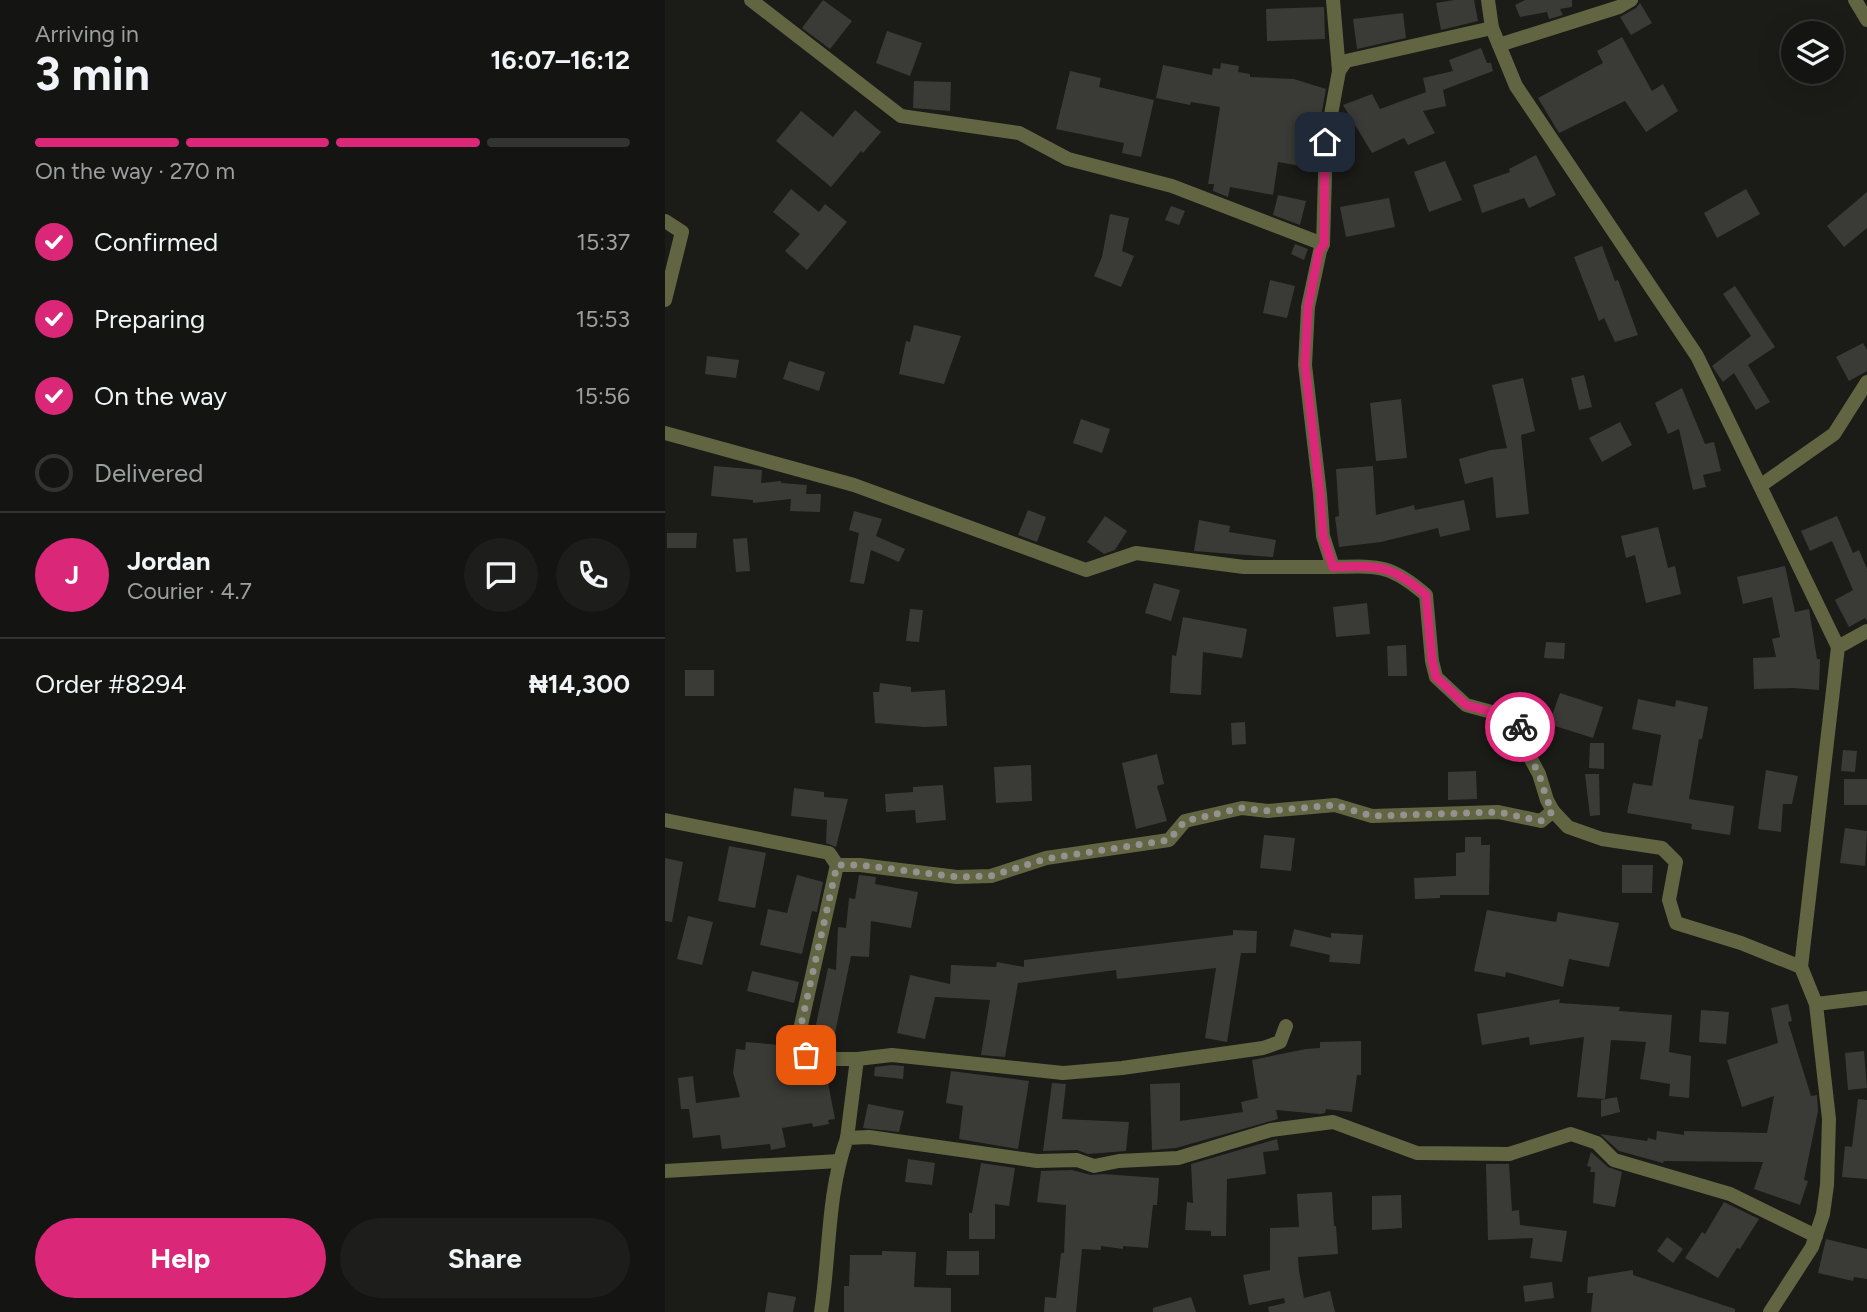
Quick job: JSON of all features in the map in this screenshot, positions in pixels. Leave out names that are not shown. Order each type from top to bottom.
[{"type":"street","points":[[751,0],[901,116],[1019,133],[1068,159],[1172,186],[1324,244]]},
{"type":"street","points":[[1333,0],[1339,71],[1325,142],[1324,244],[1319,251],[1308,307],[1305,365],[1323,536],[1333,567]]},
{"type":"street","points":[[1488,0],[1492,28],[1516,86],[1697,356],[1838,647],[1801,967],[1816,1004],[1829,1119],[1828,1185],[1823,1214],[1812,1247],[1770,1312]]},
{"type":"street","points":[[1499,45],[1619,8],[1631,0]]},
{"type":"street","points":[[1855,0],[1867,20]]},
{"type":"street","points":[[1339,71],[1346,61],[1492,28]]},
{"type":"street","points":[[665,221],[682,232],[665,300]]},
{"type":"street","points":[[1760,486],[1834,434],[1867,382]]},
{"type":"street","points":[[665,433],[854,485],[1086,570],[1136,553],[1244,567],[1376,566],[1404,577],[1426,595],[1436,677],[1466,705],[1520,723],[1526,750],[1539,774],[1547,800],[1568,827],[1602,839],[1663,848],[1676,862],[1669,900],[1676,923],[1741,943],[1801,967]]},
{"type":"street","points":[[1838,647],[1867,631]]},
{"type":"street","points":[[837,865],[860,865],[957,877],[991,876],[1045,859],[1169,840],[1185,821],[1242,808],[1268,811],[1335,805],[1372,816],[1498,812],[1541,821],[1553,811]]},
{"type":"street","points":[[665,820],[829,853],[837,865],[797,1043],[806,1055],[837,1059],[892,1055],[1063,1073],[1122,1068],[1263,1048],[1280,1042],[1286,1026]]},
{"type":"street","points":[[1816,1004],[1867,998]]},
{"type":"street","points":[[821,1312],[832,1196],[838,1161],[847,1138],[857,1059]]},
{"type":"street","points":[[847,1138],[869,1137],[1037,1161],[1077,1160],[1094,1166],[1119,1161],[1178,1158],[1271,1130],[1333,1122],[1417,1153],[1509,1154],[1571,1134],[1597,1143],[1614,1160],[1730,1194],[1816,1236]]},
{"type":"street","points":[[665,1171],[838,1161]]},
{"type":"building","points":[[823,0],[852,21],[830,49],[802,28]]},
{"type":"building","points":[[1474,0],[1478,21],[1441,30],[1436,3]]},
{"type":"building","points":[[1525,0],[1572,0],[1572,7],[1560,9],[1563,15],[1549,19],[1547,12],[1520,17],[1515,5]]},
{"type":"building","points":[[1640,3],[1652,23],[1631,35],[1620,17]]},
{"type":"building","points":[[1324,7],[1325,39],[1267,41],[1266,9]]},
{"type":"building","points":[[1403,13],[1406,38],[1357,49],[1353,19]]},
{"type":"building","points":[[887,31],[922,43],[910,76],[876,63]]},
{"type":"building","points":[[1622,37],[1652,91],[1663,84],[1678,111],[1646,132],[1625,101],[1559,133],[1538,98],[1603,63],[1597,51]]},
{"type":"building","points":[[1481,48],[1493,71],[1443,90],[1446,106],[1423,111],[1435,133],[1408,145],[1404,138],[1372,153],[1343,105],[1372,94],[1380,109],[1426,92],[1423,78],[1453,71],[1449,60]]},
{"type":"building","points":[[1221,63],[1239,66],[1238,72],[1250,74],[1250,77],[1294,79],[1326,89],[1321,117],[1306,149],[1313,151],[1311,168],[1278,162],[1273,195],[1230,187],[1228,197],[1213,191],[1214,184],[1208,184],[1220,107],[1191,102],[1190,105],[1156,98],[1163,65],[1212,75],[1213,68],[1220,69]]},
{"type":"building","points":[[1070,71],[1101,78],[1099,87],[1154,100],[1141,157],[1122,153],[1124,143],[1056,129]]},
{"type":"building","points":[[914,81],[951,82],[950,111],[913,108]]},
{"type":"building","points":[[855,110],[881,132],[831,187],[776,141],[801,111],[833,137]]},
{"type":"building","points":[[1536,155],[1556,195],[1529,208],[1524,198],[1482,213],[1473,185],[1510,172],[1509,169]]},
{"type":"building","points":[[1445,161],[1462,200],[1429,212],[1414,172]]},
{"type":"building","points":[[791,189],[819,212],[825,204],[847,222],[807,270],[785,251],[800,234],[773,212]]},
{"type":"building","points":[[1746,189],[1760,214],[1717,238],[1704,213]]},
{"type":"building","points":[[1867,192],[1867,228],[1844,247],[1827,226]]},
{"type":"building","points":[[1278,195],[1306,201],[1300,225],[1273,215]]},
{"type":"building","points":[[1389,198],[1395,227],[1346,237],[1340,207]]},
{"type":"building","points":[[1171,206],[1185,211],[1179,225],[1165,220]]},
{"type":"building","points":[[1110,214],[1129,218],[1122,251],[1134,256],[1121,287],[1094,276],[1102,257]]},
{"type":"building","points":[[1295,244],[1308,249],[1304,260],[1291,254]]},
{"type":"building","points":[[1602,246],[1638,335],[1615,342],[1604,318],[1599,321],[1574,257]]},
{"type":"building","points":[[1270,280],[1295,286],[1287,318],[1263,313]]},
{"type":"building","points":[[1735,286],[1775,347],[1748,365],[1770,402],[1756,410],[1734,373],[1723,382],[1712,366],[1751,336],[1723,294]]},
{"type":"building","points":[[914,325],[961,336],[944,384],[899,374],[906,341],[910,342]]},
{"type":"building","points":[[1863,343],[1867,350],[1867,371],[1849,381],[1836,357]]},
{"type":"building","points":[[707,356],[739,360],[736,378],[705,374]]},
{"type":"building","points":[[789,361],[825,372],[819,391],[783,379]]},
{"type":"building","points":[[1584,375],[1592,407],[1579,410],[1571,378]]},
{"type":"building","points":[[1523,378],[1535,431],[1521,435],[1529,514],[1496,518],[1493,477],[1465,484],[1459,459],[1507,448],[1492,385]]},
{"type":"building","points":[[1682,388],[1705,444],[1714,442],[1721,471],[1703,475],[1706,487],[1693,490],[1679,429],[1668,434],[1655,403]]},
{"type":"building","points":[[1401,399],[1407,458],[1376,461],[1370,403]]},
{"type":"building","points":[[1081,419],[1110,429],[1102,453],[1073,443]]},
{"type":"building","points":[[1620,422],[1632,445],[1602,462],[1589,438]]},
{"type":"building","points":[[714,466],[762,470],[761,483],[781,481],[807,485],[806,494],[821,494],[820,512],[790,511],[791,499],[753,503],[753,500],[711,496]]},
{"type":"building","points":[[1373,466],[1376,515],[1414,505],[1415,510],[1464,500],[1470,530],[1440,537],[1438,528],[1381,542],[1339,547],[1335,517],[1339,516],[1336,469]]},
{"type":"building","points":[[1028,510],[1046,517],[1037,542],[1018,535]]},
{"type":"building","points":[[854,511],[882,519],[876,536],[905,549],[899,562],[871,550],[864,584],[850,582],[859,533],[849,530]]},
{"type":"building","points":[[1105,516],[1127,531],[1115,550],[1104,554],[1087,542]]},
{"type":"building","points":[[1837,516],[1853,553],[1859,550],[1867,569],[1867,621],[1865,618],[1849,627],[1835,600],[1853,590],[1832,541],[1810,551],[1801,531]]},
{"type":"building","points":[[1199,520],[1230,526],[1229,532],[1276,540],[1273,557],[1194,551]]},
{"type":"building","points":[[1658,527],[1668,568],[1675,566],[1681,594],[1646,603],[1635,555],[1626,558],[1621,536]]},
{"type":"building","points":[[667,533],[697,533],[696,548],[667,548]]},
{"type":"building","points":[[747,538],[750,571],[736,572],[733,539]]},
{"type":"building","points":[[1785,566],[1795,612],[1809,609],[1817,659],[1820,659],[1819,690],[1754,689],[1753,658],[1776,657],[1772,639],[1780,637],[1772,597],[1743,604],[1737,577]]},
{"type":"building","points":[[1154,583],[1180,590],[1171,621],[1145,613]]},
{"type":"building","points":[[1367,603],[1370,634],[1336,637],[1333,607]]},
{"type":"building","points":[[910,609],[923,610],[919,642],[906,641]]},
{"type":"building","points":[[1183,617],[1247,629],[1242,658],[1203,652],[1201,695],[1170,693],[1172,655],[1176,656]]},
{"type":"building","points":[[1546,642],[1565,643],[1564,659],[1544,658]]},
{"type":"building","points":[[1406,645],[1407,676],[1388,676],[1387,646]]},
{"type":"building","points":[[685,670],[714,670],[714,696],[685,696]]},
{"type":"building","points":[[880,683],[911,687],[911,692],[945,690],[947,726],[875,723],[873,692],[879,692]]},
{"type":"building","points":[[1560,693],[1603,707],[1593,738],[1549,724]]},
{"type":"building","points":[[1638,699],[1675,707],[1676,700],[1708,707],[1702,739],[1699,739],[1689,799],[1734,806],[1730,835],[1691,829],[1692,824],[1627,813],[1633,783],[1652,786],[1661,735],[1632,729]]},
{"type":"building","points":[[1245,722],[1246,744],[1232,745],[1231,723]]},
{"type":"building","points":[[1590,743],[1604,743],[1604,769],[1589,768]]},
{"type":"building","points":[[1843,750],[1857,751],[1855,772],[1841,771]]},
{"type":"building","points":[[1157,754],[1164,784],[1157,786],[1167,821],[1136,829],[1122,763]]},
{"type":"building","points":[[1031,765],[1032,801],[996,803],[994,767]]},
{"type":"building","points":[[1766,770],[1798,776],[1792,804],[1783,804],[1781,832],[1758,829]]},
{"type":"building","points":[[1476,771],[1477,799],[1448,800],[1448,772]]},
{"type":"building","points":[[1585,774],[1599,774],[1600,815],[1590,816]]},
{"type":"building","points":[[1844,779],[1867,779],[1867,805],[1844,805]]},
{"type":"building","points":[[943,785],[946,820],[916,823],[915,810],[886,812],[885,794],[913,792],[913,787]]},
{"type":"building","points":[[794,788],[824,792],[824,797],[848,799],[836,847],[826,843],[827,820],[791,816]]},
{"type":"building","points":[[1845,828],[1867,831],[1865,866],[1840,863]]},
{"type":"building","points":[[1264,835],[1295,838],[1291,871],[1260,868]]},
{"type":"building","points":[[1465,837],[1481,837],[1481,845],[1490,845],[1489,895],[1440,895],[1440,898],[1415,899],[1414,878],[1456,876],[1456,853],[1465,852]]},
{"type":"building","points":[[729,846],[766,853],[755,908],[718,901]]},
{"type":"building","points":[[665,858],[683,862],[672,922],[665,921]]},
{"type":"building","points":[[1622,865],[1653,865],[1652,893],[1622,893]]},
{"type":"building","points":[[797,875],[823,882],[817,912],[812,911],[802,954],[760,945],[768,909],[787,913]]},
{"type":"building","points":[[859,875],[876,877],[875,884],[918,892],[911,928],[871,921],[869,957],[851,956],[834,1038],[814,1034],[828,968],[836,970],[838,927],[846,928],[849,898],[855,899]]},
{"type":"building","points":[[1487,910],[1556,922],[1558,912],[1619,923],[1609,967],[1569,959],[1563,987],[1506,972],[1505,977],[1474,971]]},
{"type":"building","points":[[688,916],[713,922],[702,965],[677,959]]},
{"type":"building","points":[[1294,929],[1331,938],[1331,933],[1363,935],[1360,964],[1329,962],[1330,955],[1290,946]]},
{"type":"building","points":[[1233,930],[1257,931],[1256,953],[1241,953],[1227,1042],[1205,1038],[1216,968],[1117,979],[1116,970],[1018,983],[1005,1057],[981,1055],[990,1000],[935,997],[925,1039],[897,1033],[910,975],[950,984],[951,965],[996,967],[997,962],[1024,967],[1024,960],[1233,935]]},
{"type":"building","points":[[752,971],[799,982],[794,1003],[747,991]]},
{"type":"building","points":[[1560,999],[1559,1003],[1620,1007],[1619,1011],[1672,1015],[1669,1052],[1691,1056],[1689,1098],[1669,1096],[1670,1084],[1640,1079],[1646,1042],[1611,1040],[1605,1099],[1577,1097],[1584,1037],[1530,1045],[1529,1037],[1482,1045],[1477,1014]]},
{"type":"building","points":[[1788,1004],[1792,1021],[1788,1022],[1811,1096],[1817,1095],[1818,1111],[1804,1180],[1808,1181],[1800,1205],[1754,1189],[1763,1162],[1663,1163],[1619,1151],[1600,1134],[1647,1141],[1648,1138],[1656,1140],[1657,1131],[1684,1135],[1684,1131],[1767,1133],[1774,1096],[1742,1107],[1727,1060],[1778,1043],[1771,1008]]},
{"type":"building","points":[[1701,1010],[1729,1012],[1726,1044],[1699,1042]]},
{"type":"building","points":[[1361,1041],[1361,1075],[1357,1075],[1352,1112],[1326,1109],[1325,1113],[1320,1114],[1276,1110],[1278,1119],[1176,1148],[1152,1150],[1150,1084],[1180,1083],[1180,1121],[1243,1112],[1241,1102],[1258,1098],[1252,1060],[1320,1048],[1320,1042]]},
{"type":"building","points":[[746,1042],[780,1045],[777,1076],[825,1067],[835,1119],[828,1120],[829,1124],[813,1127],[812,1123],[782,1128],[786,1147],[771,1150],[770,1144],[722,1149],[720,1135],[693,1138],[689,1109],[681,1109],[678,1078],[693,1076],[696,1103],[740,1097],[733,1073],[736,1049],[745,1050]]},
{"type":"building","points":[[1864,1051],[1867,1088],[1848,1090],[1845,1053]]},
{"type":"building","points":[[904,1066],[903,1079],[874,1076],[875,1067]]},
{"type":"building","points":[[951,1071],[1029,1081],[1018,1149],[959,1139],[963,1106],[946,1103]]},
{"type":"building","points":[[1052,1083],[1066,1084],[1062,1119],[1129,1122],[1126,1151],[1088,1154],[1077,1150],[1043,1151]]},
{"type":"building","points":[[1617,1097],[1620,1112],[1601,1117],[1601,1100]]},
{"type":"building","points":[[1858,1099],[1867,1100],[1867,1179],[1842,1177],[1845,1146],[1852,1147]]},
{"type":"building","points":[[868,1104],[904,1111],[899,1132],[863,1128]]},
{"type":"building","points":[[1277,1139],[1279,1150],[1263,1152],[1266,1174],[1227,1179],[1226,1236],[1211,1236],[1211,1231],[1185,1230],[1187,1202],[1193,1203],[1191,1164]]},
{"type":"building","points":[[1591,1152],[1608,1167],[1622,1172],[1615,1207],[1593,1203],[1595,1172],[1590,1172],[1591,1167],[1587,1166]]},
{"type":"building","points":[[908,1159],[935,1163],[932,1185],[905,1182]]},
{"type":"building","points":[[981,1163],[1015,1168],[1009,1206],[995,1204],[995,1239],[969,1239],[969,1213],[972,1213]]},
{"type":"building","points":[[1486,1164],[1509,1164],[1512,1211],[1519,1210],[1520,1225],[1567,1231],[1562,1262],[1530,1258],[1533,1238],[1488,1240]]},
{"type":"building","points":[[1072,1170],[1091,1175],[1159,1178],[1157,1205],[1153,1205],[1148,1248],[1101,1246],[1101,1250],[1082,1249],[1076,1312],[1044,1312],[1045,1297],[1056,1298],[1061,1253],[1064,1253],[1066,1205],[1037,1202],[1041,1171]]},
{"type":"building","points":[[1332,1192],[1338,1254],[1298,1257],[1304,1298],[1330,1291],[1335,1312],[1269,1312],[1268,1307],[1285,1303],[1284,1298],[1249,1305],[1243,1275],[1270,1270],[1270,1228],[1299,1227],[1297,1194]]},
{"type":"building","points":[[1401,1195],[1402,1228],[1372,1230],[1372,1196]]},
{"type":"building","points":[[1724,1202],[1759,1219],[1718,1278],[1685,1258],[1702,1232],[1705,1234]]},
{"type":"building","points":[[1667,1237],[1683,1249],[1673,1263],[1657,1251]]},
{"type":"building","points":[[1826,1239],[1867,1249],[1867,1279],[1854,1277],[1853,1281],[1818,1273]]},
{"type":"building","points":[[882,1251],[916,1252],[914,1287],[951,1288],[951,1312],[844,1312],[844,1286],[849,1286],[850,1255],[882,1255]]},
{"type":"building","points":[[947,1251],[979,1251],[979,1275],[946,1275]]},
{"type":"building","points":[[1633,1270],[1633,1275],[1735,1309],[1735,1312],[1591,1312],[1593,1293],[1587,1293],[1588,1277]]},
{"type":"building","points":[[1552,1282],[1554,1298],[1525,1302],[1523,1286]]},
{"type":"building","points":[[768,1292],[796,1297],[793,1312],[765,1312]]},
{"type":"building","points":[[1191,1297],[1196,1312],[1153,1312],[1153,1308]]},
{"type":"way so far","points":[[806,1055],[797,1043],[837,865],[860,865],[957,877],[991,876],[1045,859],[1169,840],[1185,821],[1242,808],[1268,811],[1335,805],[1372,816],[1498,812],[1541,821],[1553,811],[1539,774],[1526,750],[1520,727]]},
{"type":"route","points":[[1325,142],[1324,244],[1319,251],[1308,307],[1305,365],[1323,536],[1333,567],[1376,566],[1404,577],[1426,595],[1436,677],[1466,705],[1499,714],[1520,723],[1520,727]]}]
